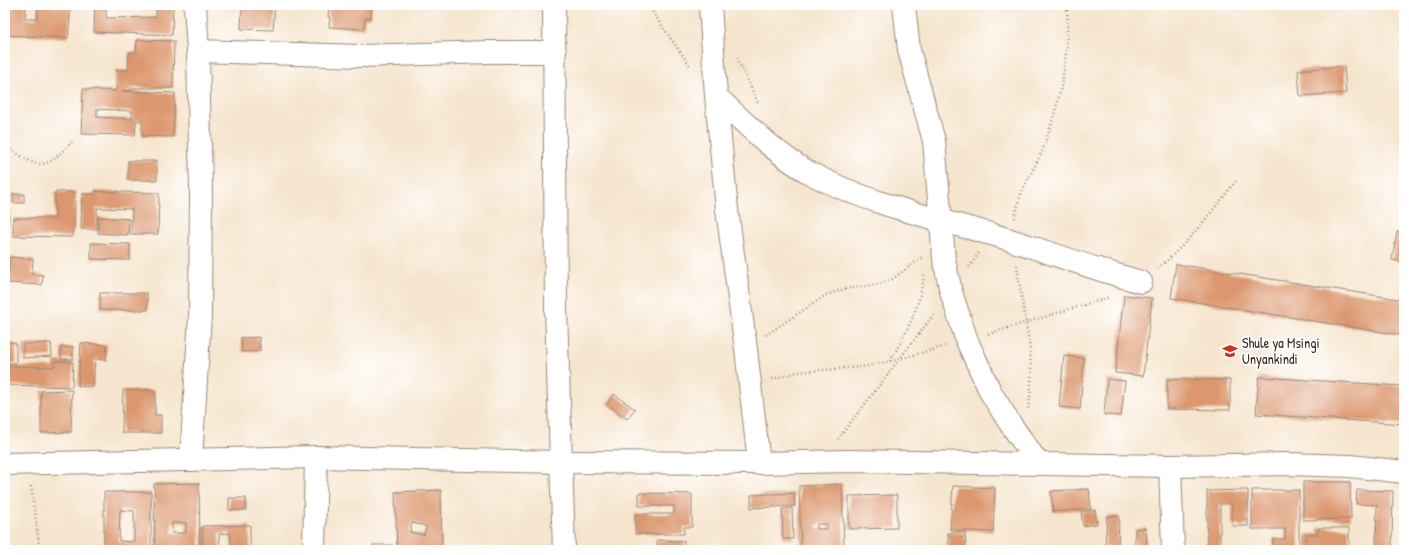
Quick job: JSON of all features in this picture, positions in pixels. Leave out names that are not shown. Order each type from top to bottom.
[{"type":"street","points":[[191,460],[200,316],[201,191],[198,51],[195,5]]},
{"type":"street","points":[[554,5],[556,294],[564,550]]},
{"type":"street","points":[[710,5],[716,96],[728,210],[759,463]]},
{"type":"street","points":[[904,5],[909,50],[934,141],[944,259],[951,292],[967,341],[991,393],[1038,463]]},
{"type":"street","points":[[198,51],[360,56],[474,52],[555,52]]},
{"type":"street","points":[[716,96],[749,127],[776,149],[809,172],[836,185],[941,222],[1015,242],[1141,282]]},
{"type":"street","points":[[314,550],[316,457]]},
{"type":"street","points":[[5,464],[316,457],[562,462],[1038,463],[1170,466],[1288,464],[1350,466],[1404,472]]},
{"type":"street","points":[[1170,466],[1173,550]]},
{"type":"path","points":[[648,5],[693,69]]},
{"type":"path","points":[[1021,438],[1030,398],[1031,378],[1026,322],[1018,272],[1014,226],[1021,193],[1041,152],[1053,118],[1062,84],[1066,56],[1067,5]]},
{"type":"path","points":[[735,55],[760,108]]},
{"type":"path","points":[[5,144],[28,161],[39,165],[48,163],[58,156],[72,142]]},
{"type":"path","points":[[818,462],[845,432],[898,360],[951,292],[991,235]]},
{"type":"path","points":[[746,349],[826,295],[891,280],[926,253],[925,260]]},
{"type":"path","points":[[890,362],[912,320],[918,303],[924,272]]},
{"type":"path","points":[[750,386],[798,372],[861,367],[890,362],[925,351],[967,341]]},
{"type":"path","points":[[28,464],[40,550]]},
{"type":"building","points":[[6,5],[26,5],[25,19],[37,19],[38,5],[71,5],[68,38],[5,35]]},
{"type":"building","points":[[95,5],[106,5],[106,18],[156,17],[156,5],[173,5],[172,35],[94,32]]},
{"type":"building","points":[[242,5],[275,5],[273,30],[241,29]]},
{"type":"building","points":[[329,5],[372,5],[371,18],[365,18],[364,29],[329,27]]},
{"type":"building","points":[[137,40],[174,41],[173,88],[132,88],[132,90],[122,91],[175,93],[173,137],[142,136],[142,121],[136,121],[135,135],[81,134],[83,89],[116,91],[116,70],[128,70],[129,52],[136,52]],"holes":[[[97,109],[132,111],[132,119],[97,117]]]},
{"type":"building","points":[[1344,66],[1346,93],[1300,96],[1298,70]]},
{"type":"building","points":[[128,161],[157,161],[157,180],[128,180]]},
{"type":"building","points":[[95,191],[159,193],[158,234],[131,234],[132,209],[97,208],[97,229],[81,229],[82,194],[95,194]]},
{"type":"building","points":[[55,192],[75,192],[74,229],[72,237],[13,236],[13,218],[55,218]]},
{"type":"building","points":[[5,194],[10,194],[8,235],[5,235]]},
{"type":"building","points":[[13,194],[24,194],[24,203],[13,203]]},
{"type":"building","points":[[98,217],[129,219],[128,235],[98,233]]},
{"type":"building","points":[[1397,232],[1404,233],[1404,262],[1392,260]]},
{"type":"building","points":[[91,243],[130,244],[130,260],[91,259]]},
{"type":"building","points":[[10,257],[33,259],[32,274],[43,275],[42,285],[7,283]]},
{"type":"building","points":[[1176,264],[1404,300],[1404,318],[1401,335],[1171,298]]},
{"type":"building","points":[[100,293],[147,293],[148,310],[100,310]]},
{"type":"building","points":[[1124,295],[1152,298],[1143,376],[1115,373]]},
{"type":"building","points":[[259,337],[260,351],[242,352],[241,338]]},
{"type":"building","points":[[5,342],[16,343],[16,363],[5,363]]},
{"type":"building","points":[[51,343],[52,356],[23,358],[23,344]]},
{"type":"building","points":[[81,343],[107,345],[106,360],[95,359],[93,387],[78,386]]},
{"type":"building","points":[[61,347],[73,347],[73,359],[61,359]]},
{"type":"building","points":[[1064,356],[1084,358],[1080,409],[1059,407]]},
{"type":"building","points":[[54,361],[73,362],[72,387],[5,385],[5,373],[8,373],[8,366],[54,367]]},
{"type":"building","points":[[1259,377],[1404,386],[1404,424],[1256,414]]},
{"type":"building","points":[[1107,379],[1125,381],[1121,416],[1104,415]]},
{"type":"building","points":[[1167,379],[1230,380],[1230,410],[1167,409]]},
{"type":"building","points":[[72,390],[71,432],[41,433],[41,391]]},
{"type":"building","points":[[123,390],[155,390],[155,415],[161,415],[161,433],[122,433]]},
{"type":"building","points":[[614,394],[635,409],[627,419],[607,404]]},
{"type":"building","points":[[1303,482],[1350,482],[1351,519],[1303,520]]},
{"type":"building","points":[[199,483],[200,550],[155,550],[154,484]],"holes":[[[172,523],[186,523],[186,533],[172,533]]]},
{"type":"building","points":[[842,484],[844,550],[801,550],[799,486]],"holes":[[[817,524],[827,524],[827,529],[817,529]]]},
{"type":"building","points":[[953,486],[995,488],[993,532],[950,530]]},
{"type":"building","points":[[1089,489],[1091,509],[1053,512],[1051,491]]},
{"type":"building","points":[[441,490],[442,550],[397,550],[395,492]],"holes":[[[412,523],[426,526],[424,535],[410,532]]]},
{"type":"building","points":[[1248,490],[1248,526],[1232,526],[1232,504],[1220,504],[1220,549],[1207,549],[1207,491]]},
{"type":"building","points":[[1252,490],[1299,490],[1299,550],[1273,550],[1273,539],[1285,539],[1285,529],[1252,529]]},
{"type":"building","points":[[1357,490],[1393,491],[1392,548],[1376,548],[1377,505],[1356,504]]},
{"type":"building","points":[[104,492],[151,492],[151,550],[104,550]],"holes":[[[120,510],[134,511],[134,542],[119,541]]]},
{"type":"building","points":[[639,493],[692,494],[692,527],[684,527],[684,534],[635,534],[635,514],[674,514],[674,506],[639,506]]},
{"type":"building","points":[[794,493],[795,506],[751,508],[751,495]]},
{"type":"building","points":[[897,495],[897,528],[849,529],[849,496]]},
{"type":"building","points":[[229,498],[246,498],[246,510],[229,510]]},
{"type":"building","points":[[792,508],[793,539],[783,539],[782,509]]},
{"type":"building","points":[[1095,510],[1097,524],[1083,526],[1081,512]]},
{"type":"building","points":[[1107,516],[1119,516],[1118,548],[1105,547]]},
{"type":"building","points":[[250,525],[250,550],[232,550],[230,533],[219,534],[220,550],[203,550],[202,526]]},
{"type":"building","points":[[1146,528],[1147,550],[1135,550],[1135,529]]},
{"type":"building","points":[[1318,528],[1349,528],[1349,550],[1335,550],[1335,548],[1306,548],[1306,534],[1318,534]]},
{"type":"building","points":[[965,532],[966,550],[949,550],[948,533]]},
{"type":"building","points":[[657,540],[684,541],[684,550],[657,550]]},
{"type":"building","points":[[373,545],[392,545],[392,550],[373,550]]},
{"type":"place","name":"Shule ya Msingi Unyankindi","points":[[1230,351]]}]
